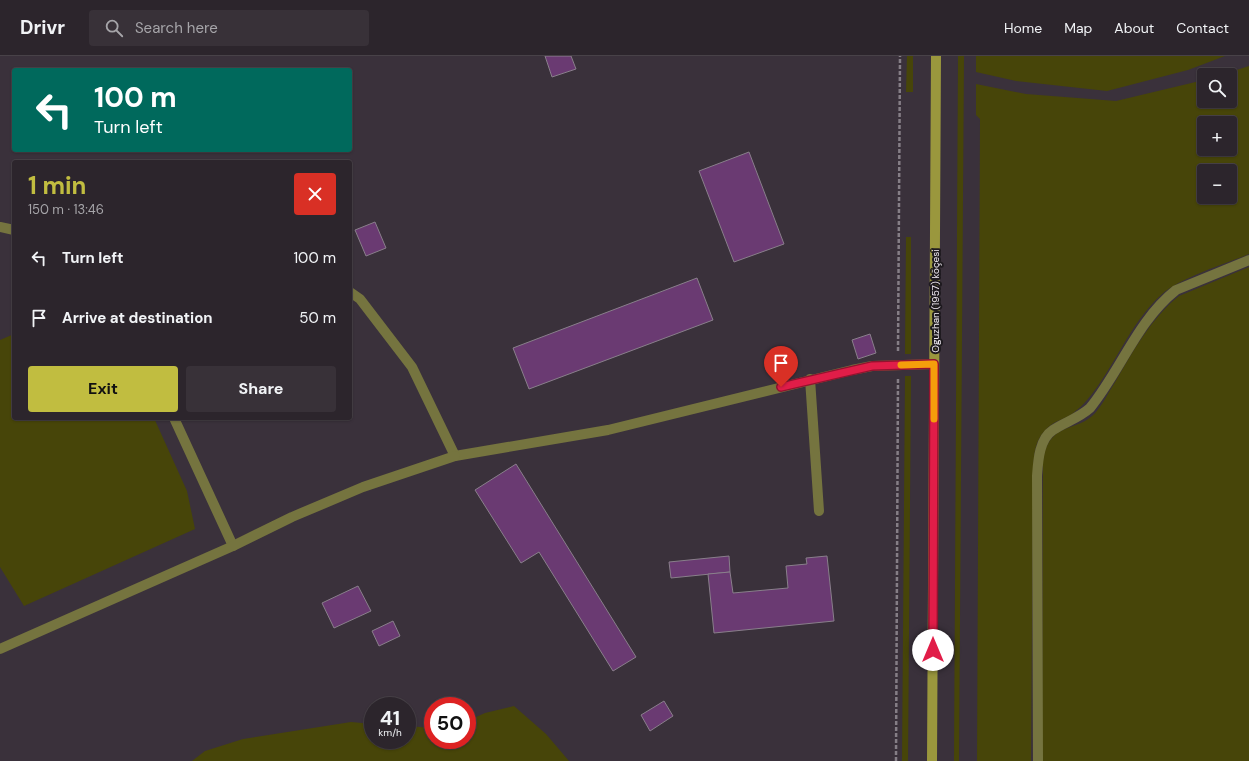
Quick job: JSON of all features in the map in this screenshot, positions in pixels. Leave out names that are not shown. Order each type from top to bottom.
[{"type":"main road","name":"Oguzhan (1957) köçesi","points":[[932,761],[936,56]]},
{"type":"lane","points":[[0,228],[12,230]]},
{"type":"lane","points":[[1038,761],[1037,476],[1039,458],[1044,440],[1051,431],[1084,414],[1090,408],[1136,336],[1166,298],[1176,290],[1249,260]]},
{"type":"lane","points":[[352,293],[360,299],[412,367],[455,456]]},
{"type":"lane","points":[[0,649],[233,546],[292,517],[363,487],[455,456],[608,430],[810,379],[872,366],[934,364]]},
{"type":"lane","points":[[810,379],[819,511]]},
{"type":"lane","points":[[175,420],[233,546]]},
{"type":"path","points":[[896,761],[900,56]]},
{"type":"shaded area","points":[[907,56],[913,56],[913,92],[906,92]]},
{"type":"shaded area","points":[[958,56],[964,56],[959,761],[954,761]]},
{"type":"shaded area","points":[[976,56],[1225,56],[1188,70],[1107,91],[1016,81],[976,72]]},
{"type":"shaded area","points":[[1249,66],[1249,254],[1190,277],[1161,295],[1140,319],[1106,374],[1085,402],[1072,414],[1051,425],[1040,437],[1035,451],[1033,475],[1031,761],[977,761],[980,119],[976,115],[976,84],[1026,94],[1116,101],[1197,82],[1197,108],[1237,108],[1237,70]]},
{"type":"shaded area","points":[[906,237],[911,237],[911,354],[905,354]]},
{"type":"shaded area","points":[[1249,267],[1249,761],[1042,761],[1043,461],[1046,448],[1051,439],[1057,433],[1089,419],[1096,412],[1151,325],[1179,296]]},
{"type":"shaded area","points":[[12,335],[12,420],[155,420],[187,491],[195,529],[24,606],[0,567],[0,340]]},
{"type":"shaded area","points":[[905,376],[911,376],[908,761],[902,761]]},
{"type":"shaded area","points":[[514,706],[546,734],[569,761],[192,761],[205,751],[243,739],[351,722],[364,723],[364,749],[416,749],[416,727],[424,727],[424,749],[476,749],[476,717],[485,713]]},
{"type":"building","points":[[545,56],[571,56],[576,69],[552,77]]},
{"type":"building","points":[[749,152],[784,244],[734,262],[699,171]]},
{"type":"building","points":[[375,222],[386,248],[366,256],[355,230]]},
{"type":"building","points":[[697,278],[713,320],[529,389],[513,348]]},
{"type":"building","points":[[870,334],[876,353],[858,359],[852,340]]},
{"type":"building","points":[[516,464],[636,657],[613,671],[539,552],[521,563],[475,490]]},
{"type":"building","points":[[729,556],[730,572],[671,578],[669,562]]},
{"type":"building","points":[[827,556],[834,621],[714,633],[708,574],[730,572],[733,593],[788,588],[786,566],[807,564],[806,558]]},
{"type":"building","points":[[358,586],[371,611],[334,628],[322,603]]},
{"type":"building","points":[[393,621],[400,636],[379,646],[372,631]]},
{"type":"building","points":[[664,701],[673,716],[650,731],[641,715]]},
{"type":"slow traffic","points":[[901,365],[934,364],[934,419]]},
{"type":"route","points":[[781,387],[872,366],[934,364],[933,650]]}]
